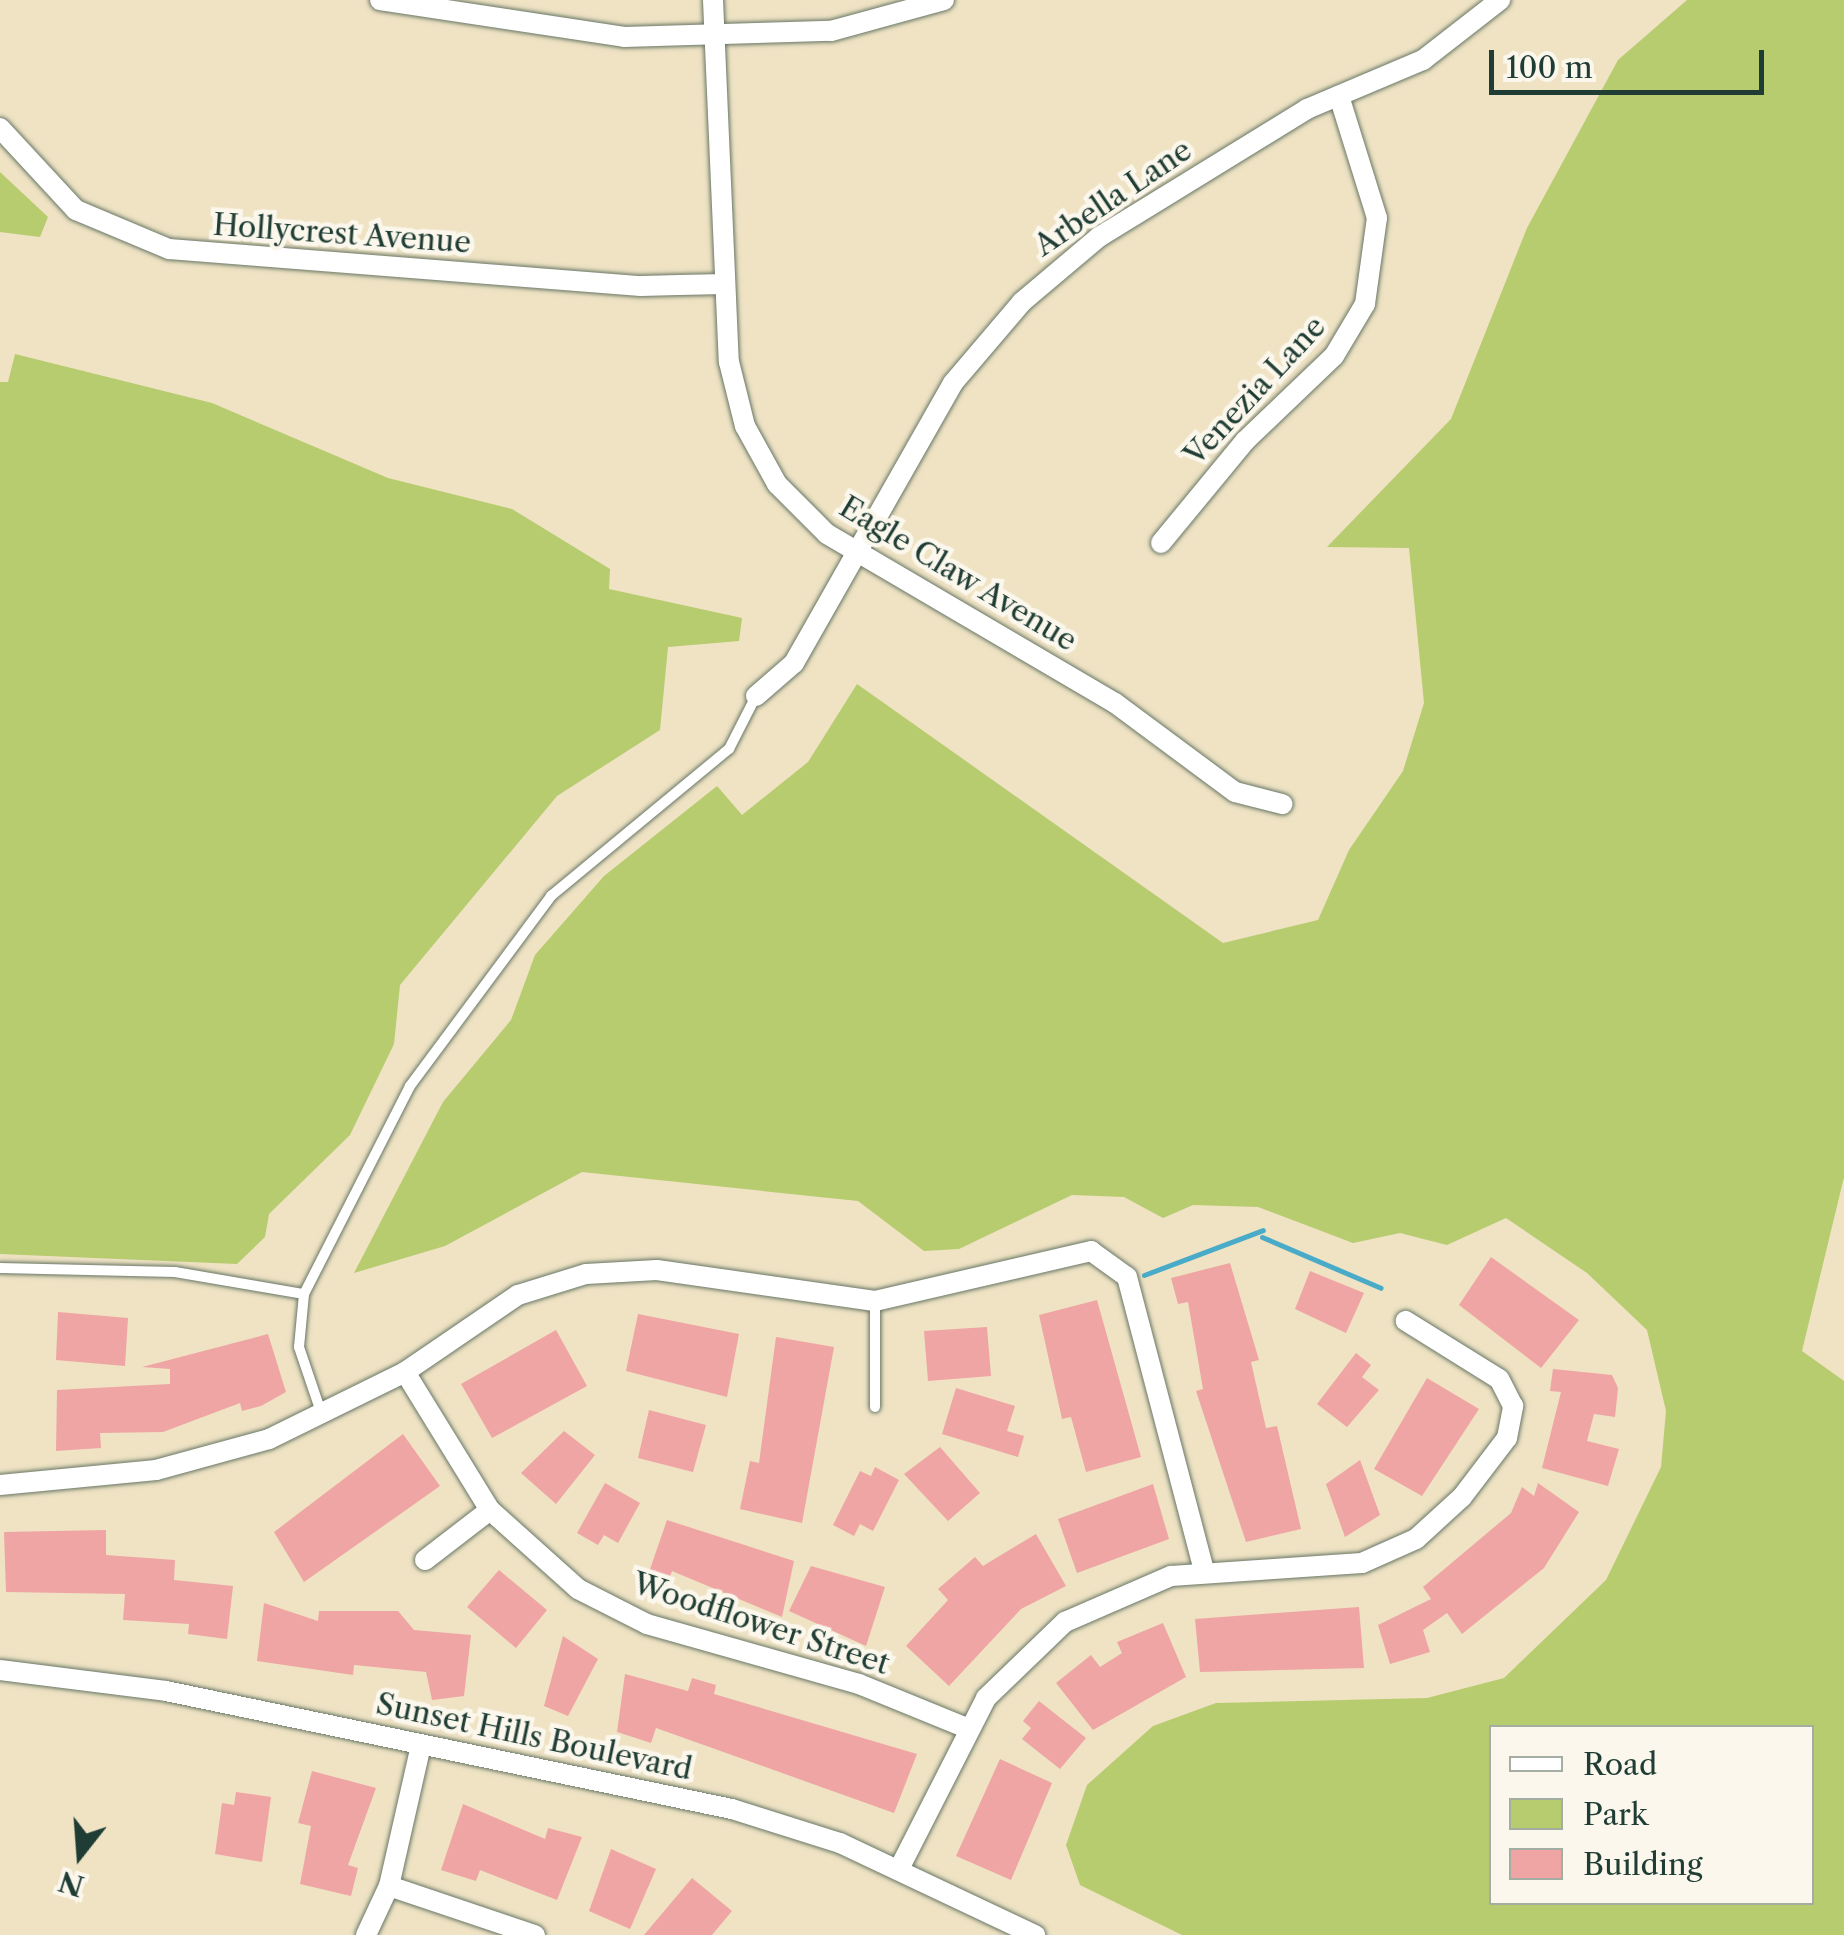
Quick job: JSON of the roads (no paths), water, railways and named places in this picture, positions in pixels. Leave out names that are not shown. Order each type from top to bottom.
[{"type":"street","points":[[380,0],[624,37],[832,31],[944,0]]},
{"type":"street","name":"Eagle Claw Avenue","points":[[713,0],[725,284],[735,394],[759,455],[802,512],[859,554],[1115,702],[1235,792],[1282,804]]},
{"type":"street","name":"Arbella Lane","points":[[756,696],[794,663],[954,383],[1022,302],[1099,237],[1339,96],[1424,60],[1500,0]]},
{"type":"street","name":"Venezia Lane","points":[[1161,543],[1245,441],[1334,356],[1365,304],[1376,218],[1339,96]]},
{"type":"street","name":"Hollycrest Avenue","points":[[1,134],[76,210],[169,249],[641,286],[725,284]]},
{"type":"street","points":[[0,1484],[178,1465],[323,1416],[405,1372],[496,1307],[586,1274],[657,1270],[875,1301],[1075,1251],[1118,1265],[1204,1571]]},
{"type":"street","points":[[899,1869],[967,1728],[1009,1670],[1066,1622],[1132,1588],[1204,1571],[1362,1563],[1416,1538],[1462,1497],[1508,1438],[1513,1406],[1499,1379],[1406,1322]]},
{"type":"street","name":"Woodflower Street","points":[[405,1372],[490,1510],[545,1567],[647,1624],[859,1684],[967,1728]]},
{"type":"street","points":[[424,1560],[490,1510]]},
{"type":"street","name":"Sunset Hills Boulevard","points":[[0,1670],[166,1691],[732,1809],[899,1869],[1035,1935]]},
{"type":"street","points":[[366,1935],[389,1886],[422,1745]]},
{"type":"street","points":[[389,1886],[535,1935]]},
{"type":"lane","points":[[323,1416],[298,1347],[304,1294],[410,1086],[536,914],[575,871],[729,750],[756,696]]},
{"type":"lane","points":[[0,1268],[175,1272],[304,1294]]},
{"type":"lane","points":[[875,1301],[875,1407]]},
{"type":"waterway","points":[[1144,1275],[1263,1230]]},
{"type":"waterway","points":[[1262,1237],[1381,1288]]}]
